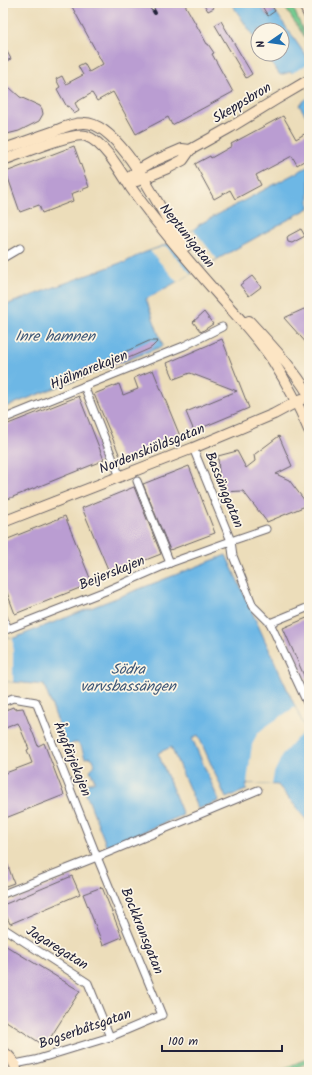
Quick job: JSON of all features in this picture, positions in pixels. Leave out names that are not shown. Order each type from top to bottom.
[{"type":"street","points":[[304,3],[309,16]]},
{"type":"street","name":"Skeppsbron","points":[[128,182],[136,181],[141,174],[168,168],[183,160],[190,150],[309,80]]},
{"type":"street","name":"Neptunigatan","points":[[3,150],[67,126],[88,123],[103,129],[141,174],[176,240]]},
{"type":"street","name":"Neptunigatan","points":[[3,160],[65,138],[81,135],[92,139],[105,150],[140,199],[176,240],[265,350],[285,380],[297,402],[309,430]]},
{"type":"street","points":[[3,258],[20,248]]},
{"type":"street","name":"Neptunigatan","points":[[200,269],[284,359],[309,395]]},
{"type":"street","name":"Hjälmarekajen","points":[[3,419],[184,346],[222,327]]},
{"type":"street","points":[[84,386],[120,477]]},
{"type":"street","name":"Nordenskiöldsgatan","points":[[3,522],[193,448],[274,414],[309,395]]},
{"type":"street","name":"Bassänggatan","points":[[193,448],[231,541],[233,556],[253,606],[270,623]]},
{"type":"street","points":[[137,481],[170,563]]},
{"type":"street","name":"Beijerskajen","points":[[5,629],[108,590],[170,563],[266,529]]},
{"type":"street","points":[[309,607],[270,623],[309,707]]},
{"type":"street","points":[[3,617],[5,629]]},
{"type":"street","name":"Ångfärjekajen","points":[[3,702],[13,698],[36,702],[97,857]]},
{"type":"street","points":[[3,894],[97,857],[258,790]]},
{"type":"street","name":"Bockkransgatan","points":[[97,857],[162,1015]]},
{"type":"street","name":"Jagaregatan","points":[[3,928],[88,983],[110,1037]]},
{"type":"street","name":"Bogserbåtsgatan","points":[[16,1068],[35,1060],[110,1037],[162,1015]]},
{"type":"street","points":[[3,1052],[12,1059],[16,1068]]},
{"type":"green space","points":[[282,3],[291,3],[308,42]]},
{"type":"green space","points":[[309,1058],[309,1062],[286,1072],[275,1072]]},
{"type":"water","points":[[231,3],[259,3],[267,16],[275,11],[283,22],[250,22],[250,31]]},
{"type":"water","points":[[290,33],[308,59],[309,120],[299,105],[306,99],[292,73],[290,72],[280,75],[271,62],[290,62]]},
{"type":"water","name":"Inre hamnen","points":[[309,166],[309,208],[146,299],[163,346],[3,408],[3,306],[123,262],[124,263],[141,254],[172,242],[194,230],[200,224]]},
{"type":"water","name":"Södra varvsbassängen","points":[[226,555],[309,737],[309,823],[278,785],[247,783],[246,790],[226,798],[198,735],[192,738],[219,801],[198,809],[171,747],[158,753],[183,815],[107,847],[83,786],[95,781],[90,770],[94,765],[93,759],[90,757],[85,758],[81,746],[78,743],[67,746],[44,685],[3,681],[3,637],[14,638]]},
{"type":"pier","points":[[309,64],[309,97],[300,102],[304,99],[290,74]]},
{"type":"pier","points":[[194,230],[217,259],[211,262],[188,233]]},
{"type":"pier","points":[[184,236],[207,264],[193,273],[169,244]]},
{"type":"pier","points":[[166,246],[191,274],[177,282],[150,251]]},
{"type":"pier","points":[[3,637],[13,638],[13,682],[3,681]]},
{"type":"pier","points":[[295,707],[306,731],[296,739],[283,754],[274,773],[272,785],[247,783],[252,745],[255,738],[265,727]]},
{"type":"building","points":[[70,3],[184,3],[207,44],[214,53],[212,54],[233,92],[172,125],[168,117],[136,134],[113,92],[97,101],[92,93],[75,103],[79,111],[74,114],[69,106],[67,107],[57,89],[60,87],[56,79],[62,76],[66,84],[83,75],[78,66],[84,63],[89,72],[103,64]]},
{"type":"building","points":[[203,3],[211,3],[214,8],[208,11]]},
{"type":"building","points":[[260,3],[270,3],[275,11],[268,16]]},
{"type":"building","points":[[221,21],[252,74],[246,78],[215,25]]},
{"type":"building","points":[[3,44],[11,59],[3,62]]},
{"type":"building","points":[[3,84],[9,87],[20,97],[40,106],[43,114],[39,121],[19,131],[3,135]]},
{"type":"building","points":[[283,116],[296,139],[306,133],[309,138],[309,158],[297,165],[292,156],[256,175],[261,185],[235,199],[230,190],[214,199],[195,164],[210,156],[211,158],[232,146],[231,144]]},
{"type":"building","points":[[74,146],[89,187],[71,194],[73,201],[42,213],[39,205],[20,212],[6,172]]},
{"type":"building","points":[[301,229],[305,236],[292,243],[288,242],[288,236]]},
{"type":"building","points":[[252,276],[261,287],[249,296],[240,285]]},
{"type":"building","points":[[304,309],[309,312],[309,346],[284,318]]},
{"type":"building","points":[[204,312],[213,324],[201,332],[193,322]]},
{"type":"building","points":[[222,339],[249,408],[194,431],[186,412],[237,391],[190,373],[174,379],[167,363]]},
{"type":"building","points":[[149,341],[158,341],[149,349],[110,366],[105,364],[107,360]]},
{"type":"building","points":[[105,363],[80,377],[56,385],[55,382],[78,371]]},
{"type":"building","points":[[153,370],[180,436],[122,461],[94,394],[119,384],[123,395],[138,389],[134,378]]},
{"type":"building","points":[[79,396],[104,460],[3,501],[3,426]]},
{"type":"building","points":[[279,436],[292,466],[276,474],[289,480],[308,505],[267,522],[243,491],[220,492],[218,456],[237,451],[246,468],[255,461],[255,454]]},
{"type":"building","points":[[189,466],[215,533],[170,550],[143,484]]},
{"type":"building","points":[[134,487],[161,554],[110,574],[82,508]]},
{"type":"building","points":[[65,516],[92,583],[15,614],[3,582],[3,541]]},
{"type":"building","points":[[309,617],[309,687],[283,628]]},
{"type":"building","points":[[13,707],[14,709],[23,708],[38,746],[44,743],[64,795],[3,819],[3,774],[32,763],[27,750],[29,749],[18,723],[3,729],[3,711]]},
{"type":"building","points":[[3,854],[14,883],[3,887]]},
{"type":"building","points":[[72,876],[80,894],[10,924],[3,905]]},
{"type":"building","points":[[102,887],[122,937],[103,945],[83,894]]},
{"type":"building","points":[[3,944],[80,991],[45,1046],[3,1019]]},
{"type":"railway","points":[[149,3],[155,13]]}]
